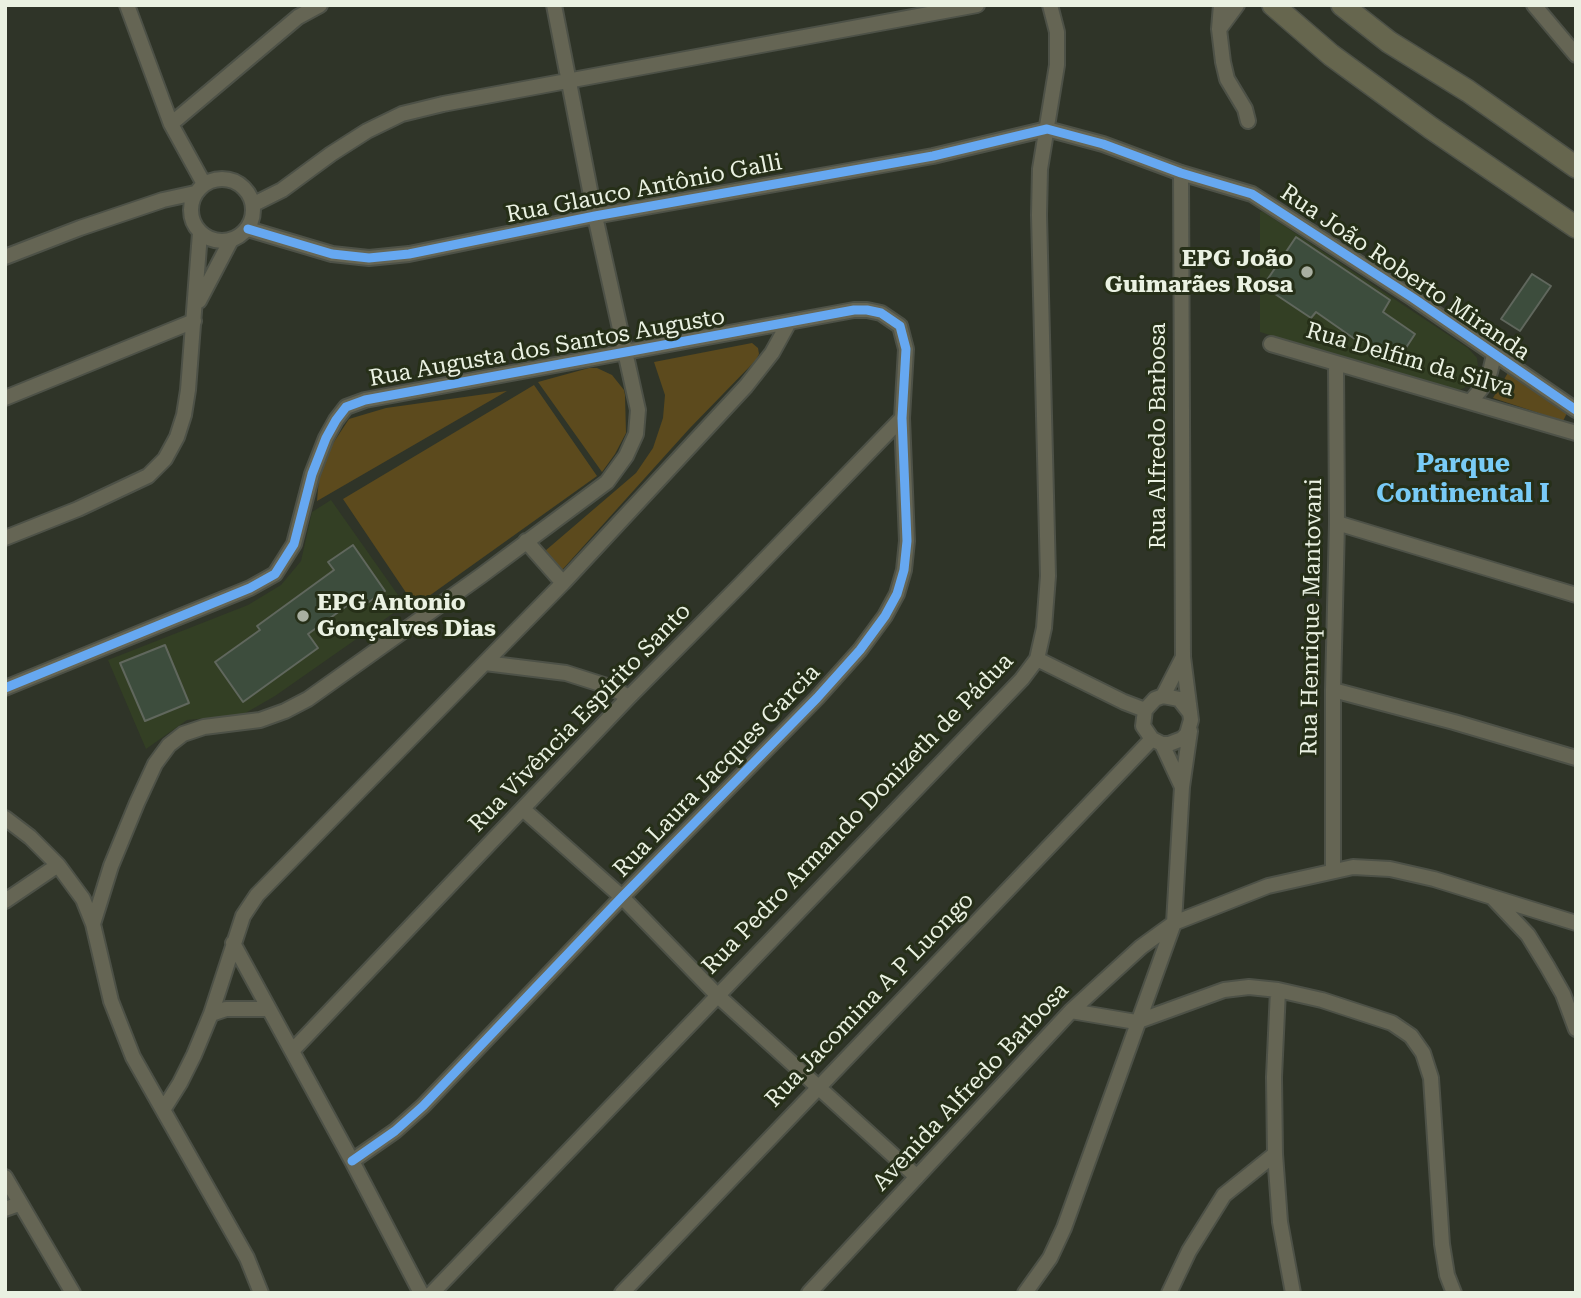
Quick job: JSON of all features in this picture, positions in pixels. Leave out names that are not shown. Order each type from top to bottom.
[{"type":"main road","points":[[1273,5],[1331,55],[1431,128],[1576,227]]},
{"type":"main road","points":[[1342,5],[1389,41],[1468,91],[1576,167]]},
{"type":"street","points":[[127,5],[171,124],[200,188]]},
{"type":"street","points":[[171,124],[298,17],[320,5]]},
{"type":"street","points":[[93,924],[111,866],[137,803],[155,764],[169,744],[183,734],[204,727],[261,720],[308,699],[607,482],[626,456],[636,434],[638,410],[595,216],[554,5]]},
{"type":"street","points":[[254,204],[282,190],[367,131],[402,114],[443,104],[977,5]]},
{"type":"street","points":[[1047,129],[1057,65],[1057,32],[1050,5]]},
{"type":"street","points":[[1221,5],[1219,29],[1227,79],[1245,109],[1248,121]]},
{"type":"street","points":[[1219,29],[1237,5]]},
{"type":"street","points":[[1534,5],[1576,55]]},
{"type":"street","name":"Rua João Roberto Miranda","points":[[1047,129],[1103,144],[1181,173],[1252,194],[1412,298],[1576,410]]},
{"type":"street","name":"Rua Glauco Antônio Galli","points":[[248,229],[332,254],[369,258],[409,254],[595,216],[933,156],[1047,129]]},
{"type":"street","name":"Rua Pedro Armando Donizeth de Pádua","points":[[432,1293],[1022,679],[1037,659],[1044,628],[1048,576],[1039,215],[1040,169],[1047,129]]},
{"type":"street","name":"Rua Alfredo Barbosa","points":[[1181,173],[1179,231],[1183,657],[1190,713]]},
{"type":"street","points":[[5,257],[200,188],[214,179],[234,180],[243,186],[254,204],[248,229],[240,236],[220,241],[209,239],[200,233],[191,214],[191,203],[200,188]]},
{"type":"street","points":[[5,538],[78,509],[148,476],[165,459],[184,415],[196,306],[200,233]]},
{"type":"street","points":[[196,306],[230,240]]},
{"type":"street","name":"Rua Augusta dos Santos Augusto","points":[[5,688],[250,588],[275,574],[294,544],[312,474],[326,438],[346,407],[391,394],[867,310],[892,319]]},
{"type":"street","name":"Rua Laura Jacques Garcia","points":[[352,1161],[395,1131],[423,1106],[817,698],[886,616],[897,594],[904,570],[907,541],[902,418],[906,349],[900,326],[892,319]]},
{"type":"street","points":[[5,398],[194,321]]},
{"type":"street","points":[[163,1110],[180,1083],[211,1014],[243,916],[257,895],[564,583],[746,386],[772,353],[788,324]]},
{"type":"street","name":"Rua Delfim da Silva","points":[[1271,344],[1576,433]]},
{"type":"street","points":[[1471,401],[1490,372],[1494,355]]},
{"type":"street","name":"Rua Henrique Mantovani","points":[[1333,870],[1336,364]]},
{"type":"street","name":"Rua Vivência Espírito Santo","points":[[292,1051],[629,697],[902,418]]},
{"type":"street","points":[[1337,523],[1576,595]]},
{"type":"street","points":[[526,541],[564,583]]},
{"type":"street","name":"Rua Alfredo Barbosa","points":[[1163,696],[1183,657]]},
{"type":"street","points":[[1037,659],[1145,710]]},
{"type":"street","points":[[485,663],[566,673],[610,687],[629,697]]},
{"type":"street","points":[[1333,690],[1576,758]]},
{"type":"street","points":[[1025,1293],[1050,1258],[1064,1228],[1136,1022],[1174,923],[1182,787],[1190,713],[1180,699],[1163,696],[1149,704],[1145,710],[1143,726],[1157,741],[1182,787]]},
{"type":"street","points":[[1157,741],[1176,743],[1190,728]]},
{"type":"street","name":"Rua Jacomina A P Luongo","points":[[622,1293],[817,1087],[1157,741]]},
{"type":"street","points":[[524,810],[622,897],[717,995],[917,1177]]},
{"type":"street","points":[[5,818],[30,837],[58,865],[83,900],[93,924],[111,1001],[133,1056],[247,1258],[261,1293]]},
{"type":"street","points":[[5,901],[58,865]]},
{"type":"street","name":"Avenida Alfredo Barbosa","points":[[809,1293],[1071,1012],[1141,947],[1174,923],[1268,886],[1353,867],[1390,870],[1434,879],[1576,923]]},
{"type":"street","points":[[1493,898],[1528,935],[1548,966],[1563,994],[1576,1029]]},
{"type":"street","points":[[233,943],[421,1293]]},
{"type":"street","points":[[1071,1012],[1136,1022],[1198,1002],[1224,990],[1249,987],[1278,990],[1322,1000],[1392,1023],[1410,1035],[1423,1053],[1432,1078],[1442,1244],[1447,1275],[1454,1293]]},
{"type":"street","points":[[1278,990],[1275,1154],[1280,1222],[1293,1293]]},
{"type":"street","points":[[211,1014],[226,1009],[269,1009]]},
{"type":"street","points":[[1170,1293],[1189,1251],[1224,1195],[1275,1154]]},
{"type":"street","points":[[5,1177],[73,1293]]},
{"type":"street","points":[[5,1209],[19,1204]]},
{"type":"shaded area","name":"EPG João Guimarães Rosa","points":[[1262,211],[1468,348],[1477,358],[1475,378],[1456,391],[1260,332]]},
{"type":"shaded area","points":[[752,343],[758,348],[756,360],[689,429],[562,570],[545,551],[636,473],[653,448],[663,418],[665,395],[654,362]]},
{"type":"shaded area","points":[[597,368],[612,375],[625,395],[626,433],[602,472],[538,382]]},
{"type":"shaded area","points":[[1509,371],[1568,411],[1563,421],[1493,398]]},
{"type":"shaded area","points":[[534,385],[597,476],[415,606],[343,499]]},
{"type":"shaded area","points":[[507,391],[317,501],[319,478],[326,454],[349,419],[386,408]]},
{"type":"shaded area","name":"EPG Antonio Gonçalves Dias","points":[[331,500],[405,605],[275,696],[242,715],[187,720],[146,749],[108,660],[248,605],[281,585],[301,561],[312,512]]},
{"type":"building","points":[[1296,237],[1390,300],[1383,312],[1415,334],[1396,363],[1361,339],[1359,342],[1316,312],[1311,318],[1263,286]]},
{"type":"building","points":[[1532,274],[1551,286],[1520,331],[1501,319]]},
{"type":"building","points":[[353,545],[385,591],[360,608],[355,600],[308,634],[318,648],[243,702],[215,662],[260,630],[257,626],[334,570],[328,562]]},
{"type":"building","points":[[165,645],[189,703],[145,721],[120,663]]},
{"type":"cycle path","points":[[248,229],[332,254],[369,258],[409,254],[595,216],[933,156],[1047,129],[1103,144],[1181,173],[1252,194],[1413,298],[1576,410]]},
{"type":"cycle path","points":[[5,688],[250,588],[275,574],[294,544],[312,474],[326,438],[346,407],[365,400],[854,310],[881,313],[900,326],[906,349],[902,418],[907,541],[904,570],[897,594],[885,616],[860,650],[817,698],[423,1106],[395,1131],[352,1161]]},
{"type":"place","name":"EPG João Guimarães Rosa","points":[[1307,272]]},
{"type":"place","name":"EPG Antonio Gonçalves Dias","points":[[303,616]]},
{"type":"district","name":"Parque Continental I","points":[[1463,479]]}]
